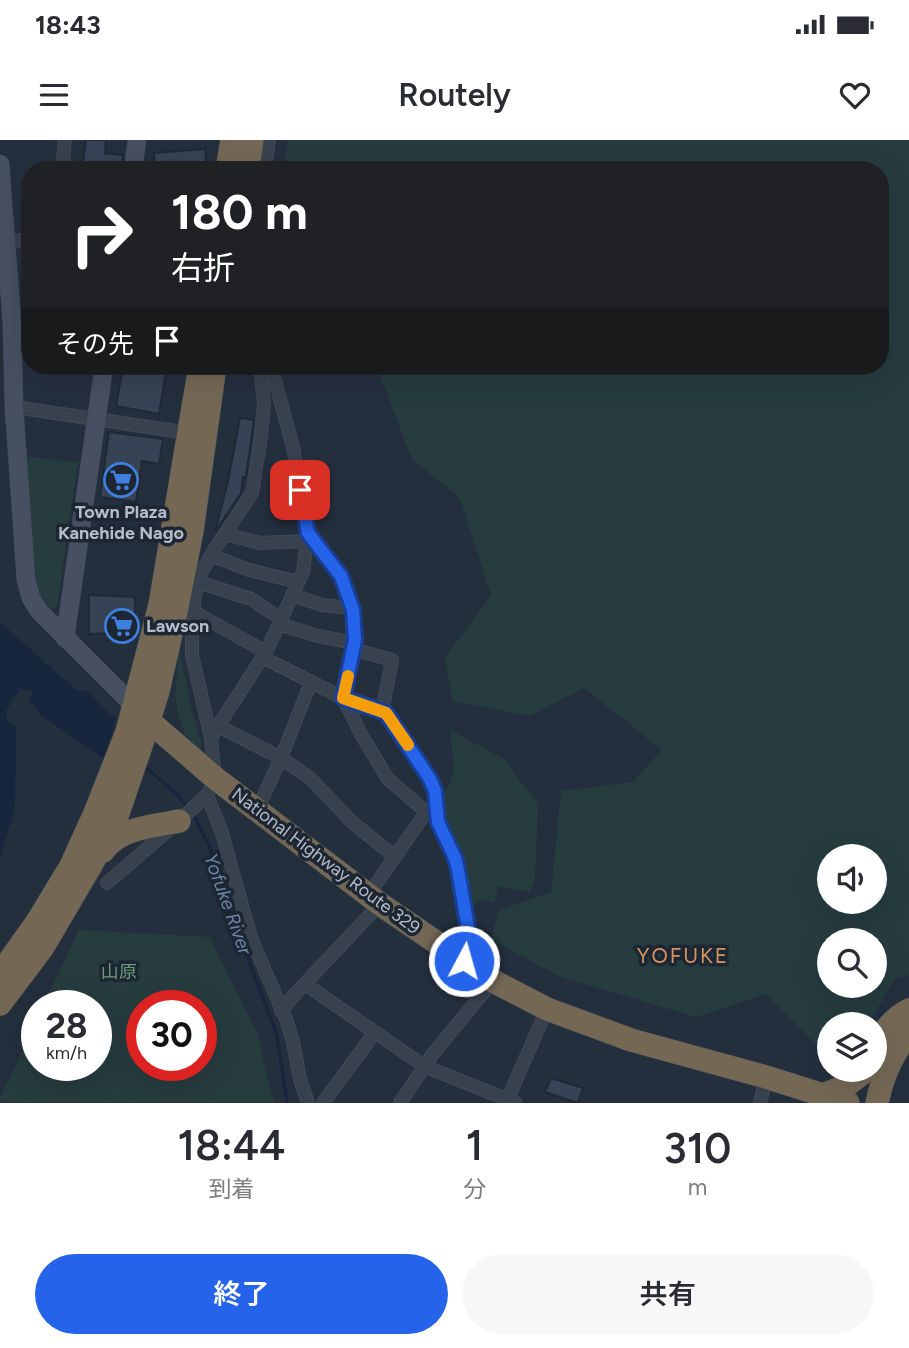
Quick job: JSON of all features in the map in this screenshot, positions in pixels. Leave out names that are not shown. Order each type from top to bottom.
[{"type":"highway","points":[[228,161],[232,140]]},
{"type":"highway","points":[[249,161],[252,140]]},
{"type":"highway","points":[[0,1004],[99,875],[116,819],[122,773],[138,726],[199,375]]},
{"type":"highway","points":[[138,726],[158,691],[176,612],[192,531],[214,375]]},
{"type":"highway","name":"National Highway Route 329","points":[[138,726],[211,786],[257,810],[374,899],[493,981],[547,1009],[631,1040],[766,1077],[848,1103]]},
{"type":"highway","points":[[0,974],[37,922],[71,866],[95,813],[122,773]]},
{"type":"highway","points":[[99,875],[108,845],[118,836],[137,829],[179,821]]},
{"type":"highway","points":[[887,1029],[901,1014],[909,1010]]},
{"type":"highway","points":[[877,1103],[893,1056],[909,1033]]},
{"type":"highway","points":[[823,1095],[850,1082]]},
{"type":"highway","points":[[865,1082],[870,1103]]},
{"type":"street","points":[[63,161],[65,140]]},
{"type":"street","points":[[134,161],[137,140]]},
{"type":"street","points":[[266,161],[269,140]]},
{"type":"street","points":[[0,164],[26,580],[31,598],[39,611],[128,700],[138,726]]},
{"type":"street","points":[[5,241],[21,240]]},
{"type":"street","points":[[65,638],[103,375]]},
{"type":"street","points":[[261,375],[264,403],[262,427],[251,493],[200,575],[194,595],[192,655],[211,738],[211,786],[222,833],[251,938],[293,1042],[308,1103]]},
{"type":"street","points":[[211,738],[264,654],[303,572],[308,537],[293,447],[273,375]]},
{"type":"street","points":[[14,407],[189,433]]},
{"type":"street","points":[[262,427],[286,424]]},
{"type":"street","points":[[225,534],[260,543],[308,537]]},
{"type":"street","points":[[281,1011],[374,899],[394,856],[424,815],[424,810],[388,779],[343,698],[354,646],[352,608],[341,576],[308,537]]},
{"type":"street","points":[[211,555],[249,570],[298,583]]},
{"type":"street","points":[[198,582],[251,599],[280,622],[392,660],[383,712]]},
{"type":"street","points":[[292,595],[321,605],[352,608]]},
{"type":"street","points":[[194,612],[311,682],[343,698],[386,713],[430,779],[435,791],[438,822],[458,870],[470,940],[464,961]]},
{"type":"street","points":[[257,810],[311,682]]},
{"type":"street","points":[[351,714],[364,706]]},
{"type":"street","points":[[218,726],[281,758],[310,778],[353,822],[394,856]]},
{"type":"street","points":[[179,821],[211,786]]},
{"type":"street","points":[[400,1103],[424,1066],[493,981]]},
{"type":"street","points":[[305,984],[424,1066],[510,1102],[547,1009]]},
{"type":"street","points":[[323,1103],[375,1032]]},
{"type":"street","points":[[760,1103],[766,1077]]},
{"type":"green space","points":[[289,140],[909,140],[909,975],[896,978],[887,993],[887,928],[817,928],[817,998],[884,998],[875,1012],[817,1012],[817,1046],[766,994],[696,1017],[561,977],[491,940],[499,910],[551,892],[561,791],[633,782],[662,750],[584,688],[530,716],[453,701],[445,658],[491,595],[460,498],[412,459],[379,375],[889,375],[889,161],[285,161]]},
{"type":"green space","points":[[25,456],[78,463],[57,607],[51,609],[40,594],[36,581]]},
{"type":"green space","points":[[179,647],[201,741],[201,749],[198,750],[189,740],[178,716],[176,688]]},
{"type":"green space","points":[[450,730],[506,760],[538,803],[535,880],[529,892],[499,886],[494,903],[481,899],[467,912],[468,882],[461,854],[443,817],[441,798],[451,781],[454,767]]},
{"type":"green space","name":"山原","points":[[79,930],[210,937],[257,1033],[274,1103],[0,1103],[21,1054],[21,1081],[112,1081],[112,990],[51,990]]},
{"type":"water","points":[[0,622],[76,690],[89,692],[116,718],[104,759],[38,713],[39,709],[29,702],[33,691],[20,689],[6,711],[7,722],[16,727],[15,809],[0,857]]},
{"type":"building","points":[[86,140],[106,140],[105,153],[123,155],[122,161],[83,161]]},
{"type":"building","points":[[205,149],[206,161],[154,161],[154,153]]},
{"type":"building","points":[[121,375],[166,375],[159,414],[116,406]]},
{"type":"building","points":[[240,418],[254,420],[246,477],[243,477],[241,493],[215,532],[228,481]]},
{"type":"building","name":"Town Plaza Kanehide Nago","points":[[109,432],[163,439],[159,464],[142,461],[136,502],[100,497]]},
{"type":"building","points":[[89,595],[135,597],[135,616],[114,616],[114,633],[89,634]]},
{"type":"building","points":[[551,1078],[583,1088],[578,1103],[545,1092]]},
{"type":"waterway","name":"Yofuke River","points":[[143,765],[179,796],[188,808]]},
{"type":"waterway","name":"Yofuke River","points":[[193,814],[209,845],[233,924],[277,1035],[287,1103]]},
{"type":"slow traffic","points":[[348,676],[343,698],[386,713],[408,745]]},
{"type":"place","name":"Town Plaza Kanehide Nago","points":[[121,480]]},
{"type":"place","name":"Lawson","points":[[122,626]]},
{"type":"district","name":"YOFUKE","points":[[683,955]]},
{"type":"route","points":[[300,490],[308,533],[341,576],[353,610],[355,640],[343,698],[386,713],[430,779],[435,791],[438,822],[458,870],[470,940],[464,961]]}]
